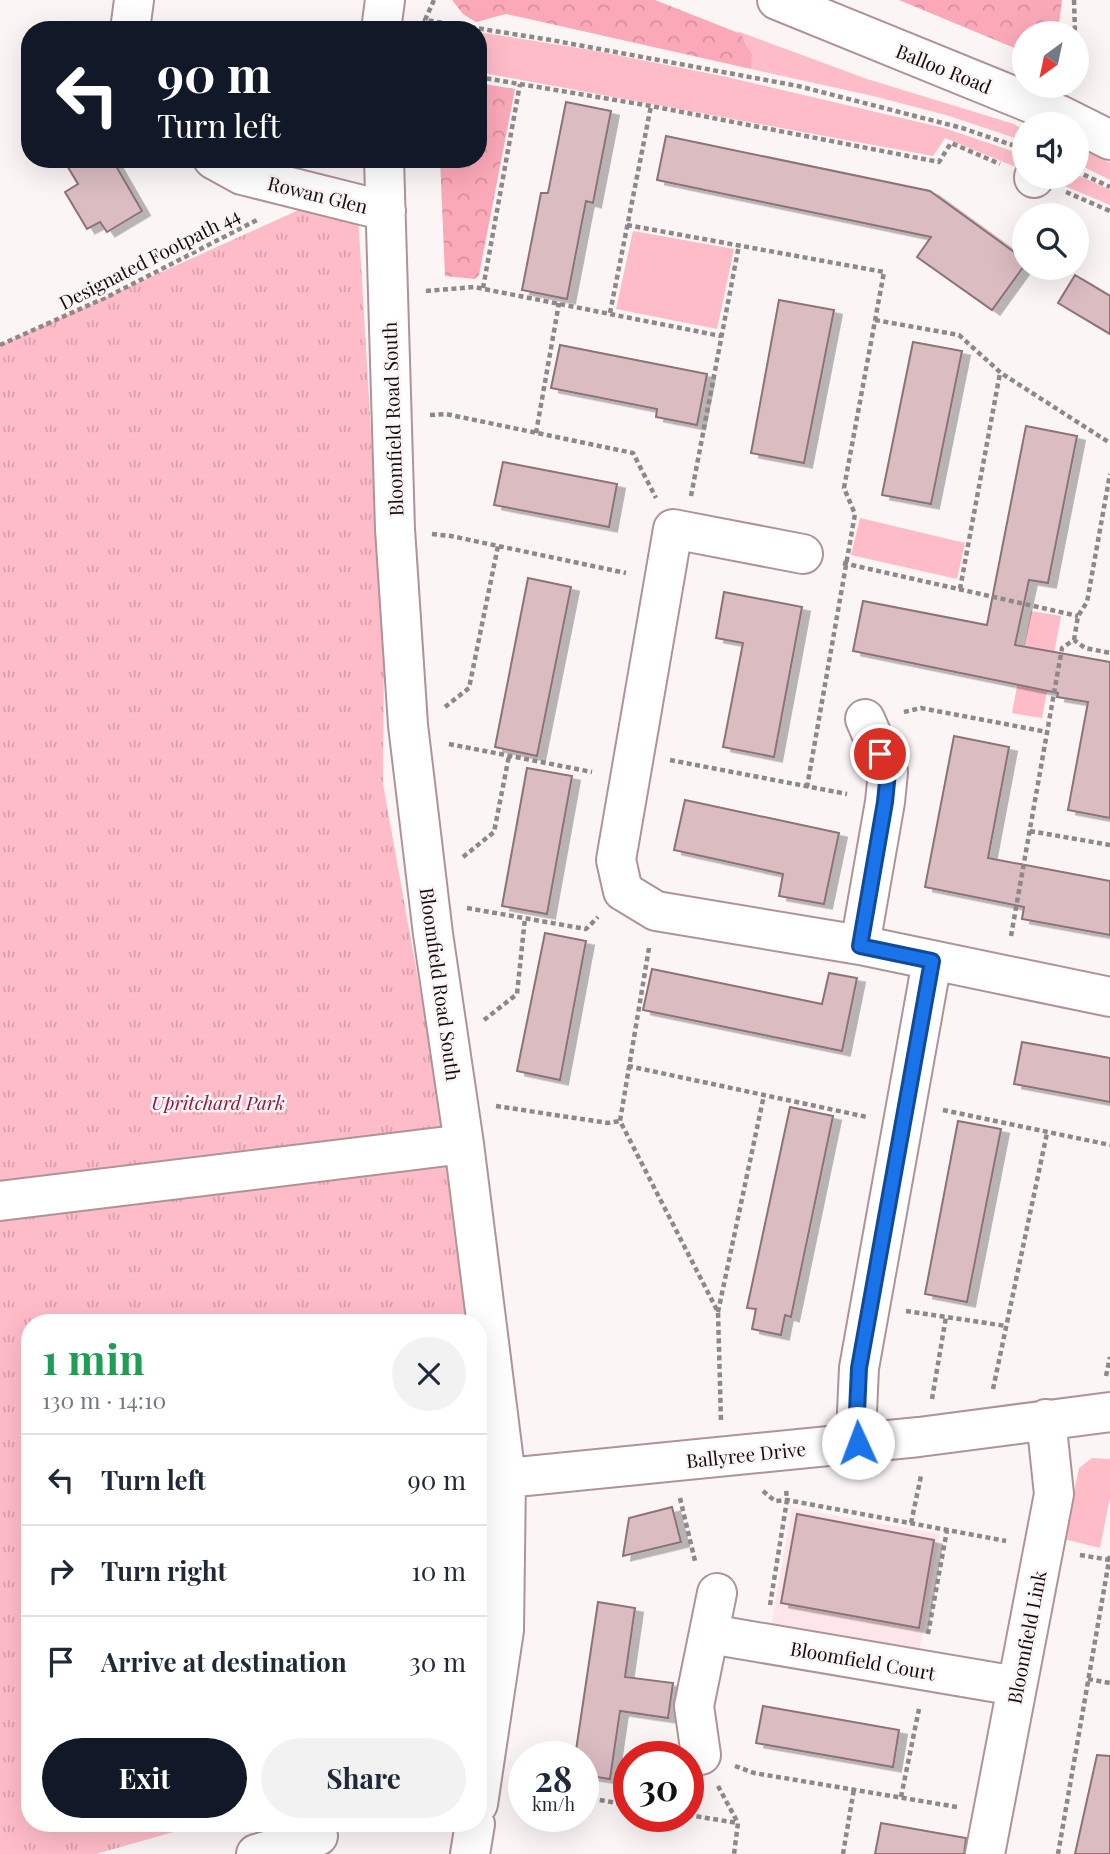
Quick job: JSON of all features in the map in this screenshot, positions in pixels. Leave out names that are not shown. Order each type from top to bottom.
[{"type":"street","points":[[131,21],[134,0]]},
{"type":"street","points":[[382,21],[385,0]]},
{"type":"street","name":"Balloo Road","points":[[777,0],[1039,112]]},
{"type":"street","name":"Balloo Road","points":[[1089,132],[1110,140]]},
{"type":"street","name":"Rowan Glen","points":[[229,168],[242,175],[386,211]]},
{"type":"street","name":"Bloomfield Road South","points":[[384,168],[395,529],[410,737],[428,893],[485,1314]]},
{"type":"street","points":[[803,554],[679,530],[665,581],[616,860],[624,891],[656,911],[860,946],[1110,997]]},
{"type":"street","points":[[860,946],[888,772],[865,719]]},
{"type":"street","points":[[858,1443],[859,1368],[932,961]]},
{"type":"street","points":[[0,1201],[464,1144]]},
{"type":"street","name":"Bloomfield Road South","points":[[487,1327],[506,1478],[504,1630],[487,1744]]},
{"type":"street","name":"Ballyree Drive","points":[[506,1478],[925,1436],[1110,1412]]},
{"type":"street","name":"Bloomfield Link","points":[[985,1854],[1054,1494],[1046,1419]]},
{"type":"street","points":[[699,1741],[694,1706],[717,1593]]},
{"type":"street","name":"Bloomfield Court","points":[[710,1634],[1016,1686]]},
{"type":"street","points":[[470,1854],[474,1832]]},
{"type":"street","points":[[256,1854],[318,1836]]},
{"type":"path","points":[[431,21],[425,20],[434,0]]},
{"type":"path","points":[[1074,0],[1075,21]]},
{"type":"path","points":[[487,30],[798,86],[962,128],[1012,159]]},
{"type":"path","points":[[487,78],[651,106],[939,162],[951,143],[1012,163]]},
{"type":"path","points":[[484,288],[520,84]]},
{"type":"path","points":[[610,313],[651,106]]},
{"type":"path","points":[[1089,177],[1110,187]]},
{"type":"path","name":"Designated Footpath 44","points":[[0,345],[109,296],[309,193]]},
{"type":"path","points":[[627,225],[884,272],[844,488],[855,514],[807,787]]},
{"type":"path","points":[[679,530],[739,245]]},
{"type":"path","points":[[388,294],[484,288],[721,335]]},
{"type":"path","points":[[536,433],[559,303]]},
{"type":"path","points":[[875,320],[959,334],[1000,373],[1110,443]]},
{"type":"path","points":[[960,589],[1000,373]]},
{"type":"path","points":[[392,418],[446,414],[633,453],[679,530]]},
{"type":"path","points":[[1003,975],[1062,648],[1074,640],[1078,616],[1087,603],[1110,474]]},
{"type":"path","points":[[395,529],[451,536],[665,581]]},
{"type":"path","points":[[410,737],[469,688],[498,546]]},
{"type":"path","points":[[803,554],[1078,616]]},
{"type":"path","points":[[1074,640],[1085,648],[1110,653]]},
{"type":"path","points":[[824,687],[865,719],[921,709],[1047,732]]},
{"type":"path","points":[[410,737],[509,756],[632,766],[807,787],[885,802]]},
{"type":"path","points":[[428,893],[494,832],[509,756]]},
{"type":"path","points":[[1030,831],[1110,845]]},
{"type":"path","points":[[428,893],[525,918],[586,929],[624,891]]},
{"type":"path","points":[[656,911],[620,1121],[718,1312]]},
{"type":"path","points":[[450,1048],[517,994],[525,918]]},
{"type":"path","points":[[628,1066],[764,1095],[1047,1133],[1110,1145]]},
{"type":"path","points":[[764,1095],[718,1312],[732,1456],[758,1487],[775,1501],[788,1500],[1110,1558],[1058,1854]]},
{"type":"path","points":[[457,1100],[608,1123],[620,1121]]},
{"type":"path","points":[[985,1428],[1047,1133]]},
{"type":"path","points":[[870,1306],[1006,1326]]},
{"type":"path","points":[[911,1523],[946,1317]]},
{"type":"path","points":[[671,1462],[698,1571],[717,1593]]},
{"type":"path","points":[[764,1643],[788,1500]]},
{"type":"path","points":[[901,1797],[926,1671],[928,1639],[947,1530]]},
{"type":"path","points":[[1088,1679],[1110,1683]]},
{"type":"path","points":[[704,1756],[754,1773],[939,1804]]},
{"type":"path","points":[[704,1761],[738,1823],[734,1854]]},
{"type":"path","points":[[842,1854],[854,1789]]},
{"type":"path","points":[[704,1818],[738,1823]]},
{"type":"shaded area","points":[[792,1508],[940,1534],[919,1654],[771,1627]]},
{"type":"green space","points":[[452,0],[655,0],[741,34],[752,55],[751,69],[506,14],[474,21],[463,14]]},
{"type":"green space","points":[[899,0],[1062,0],[1059,21],[1012,21],[1012,47]]},
{"type":"green space","points":[[737,31],[867,79],[1012,123],[1012,137],[946,115],[751,69],[751,59],[744,39]]},
{"type":"green space","points":[[487,33],[591,50],[727,77],[944,128],[1012,151],[1012,166],[945,138],[933,156],[487,74]]},
{"type":"green space","points":[[487,84],[515,89],[479,275],[475,279],[445,276],[440,168],[487,168]]},
{"type":"green space","points":[[1089,152],[1110,163],[1110,180],[1089,170]]},
{"type":"green space","points":[[1089,180],[1110,190],[1110,205],[1072,189],[1089,189]]},
{"type":"green space","name":"Upritchard Park","points":[[303,208],[358,214],[384,650],[383,784],[432,1057],[473,1314],[21,1314],[21,1832],[174,1832],[96,1854],[0,1854],[0,345]]},
{"type":"green space","points":[[633,231],[734,249],[717,329],[616,309]]},
{"type":"green space","points":[[860,518],[965,543],[957,579],[851,555]]},
{"type":"green space","points":[[1031,611],[1061,616],[1042,718],[1012,713]]},
{"type":"green space","points":[[487,1412],[493,1457],[487,1490]]},
{"type":"green space","points":[[1092,1458],[1110,1459],[1110,1497],[1100,1548],[1064,1539],[1079,1468]]},
{"type":"building","points":[[566,102],[611,111],[593,203],[586,201],[567,299],[522,290],[541,193],[548,193]]},
{"type":"building","points":[[666,136],[930,191],[1012,250],[1014,280],[992,310],[917,257],[931,237],[657,180]]},
{"type":"building","points":[[68,168],[117,168],[142,211],[107,232],[100,222],[87,229],[65,192],[78,184]]},
{"type":"building","points":[[1072,280],[1083,280],[1110,296],[1110,334],[1058,303]]},
{"type":"building","points":[[779,300],[834,310],[804,463],[751,453]]},
{"type":"building","points":[[913,342],[962,351],[931,504],[882,495]]},
{"type":"building","points":[[560,345],[707,374],[697,425],[656,417],[657,409],[551,388]]},
{"type":"building","points":[[1026,426],[1077,436],[1048,583],[1029,580],[1015,645],[1110,662],[1110,818],[1068,810],[1088,702],[1057,697],[1058,693],[853,651],[863,601],[987,625]]},
{"type":"building","points":[[503,462],[617,484],[609,527],[494,505]]},
{"type":"building","points":[[528,578],[571,587],[537,756],[495,747]]},
{"type":"building","points":[[724,592],[802,607],[774,757],[723,747],[743,643],[716,638]]},
{"type":"building","points":[[954,736],[1009,747],[988,858],[1110,881],[1110,935],[1022,919],[1024,907],[925,887]]},
{"type":"building","points":[[527,768],[572,776],[547,914],[502,906]]},
{"type":"building","points":[[685,800],[839,833],[824,904],[779,896],[783,874],[674,850]]},
{"type":"building","points":[[545,933],[586,941],[560,1080],[517,1071]]},
{"type":"building","points":[[652,969],[822,1004],[829,973],[857,978],[842,1051],[643,1010]]},
{"type":"building","points":[[1022,1042],[1110,1058],[1110,1102],[1014,1084]]},
{"type":"building","points":[[790,1107],[833,1116],[791,1317],[785,1315],[781,1335],[752,1329],[756,1309],[747,1308]]},
{"type":"building","points":[[958,1121],[1001,1129],[967,1302],[925,1294]]},
{"type":"building","points":[[672,1507],[681,1542],[623,1556],[629,1518]]},
{"type":"building","points":[[797,1514],[934,1540],[919,1628],[781,1603]]},
{"type":"building","points":[[598,1602],[635,1608],[625,1677],[673,1683],[668,1718],[620,1711],[616,1741],[613,1741],[610,1779],[599,1777],[599,1741],[577,1741]]},
{"type":"building","points":[[763,1706],[899,1730],[893,1767],[756,1743]]},
{"type":"building","points":[[1097,1755],[1110,1756],[1110,1854],[1075,1854]]},
{"type":"building","points":[[881,1823],[966,1838],[964,1854],[875,1854]]},
{"type":"route","points":[[858,1443],[859,1368],[932,961],[860,946],[885,802],[888,772],[880,754]]}]
